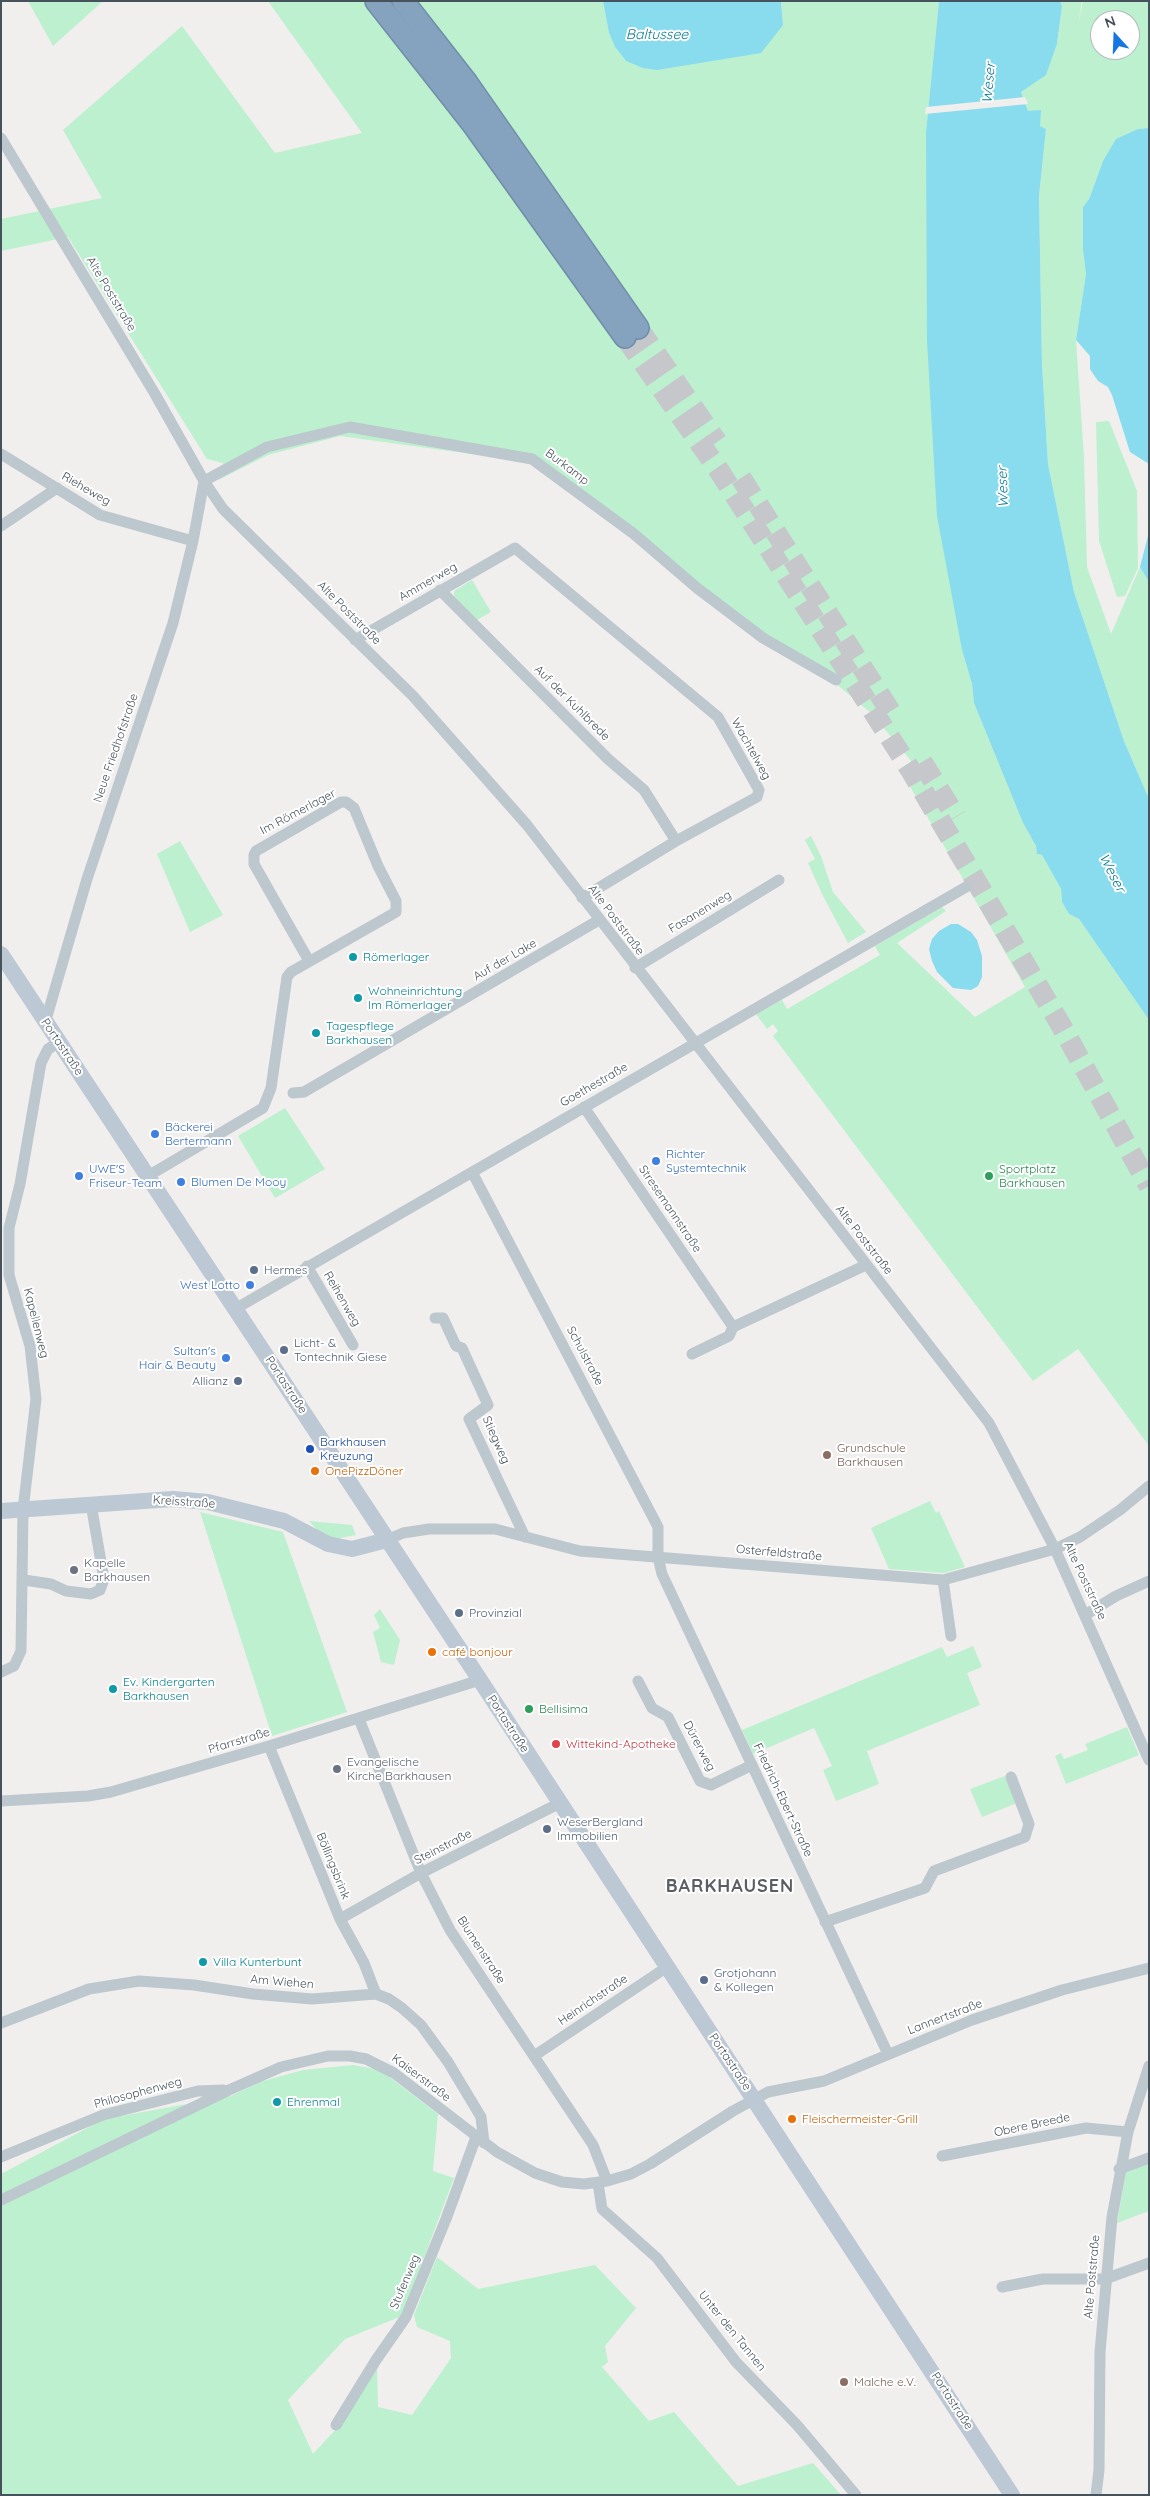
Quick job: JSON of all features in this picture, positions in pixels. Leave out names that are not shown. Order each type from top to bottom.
[{"type":"highway","points":[[376,1],[472,123],[631,332],[467,83],[402,1]]},
{"type":"main road","name":"Portastraße","points":[[1,954],[480,1680],[1012,2495]]},
{"type":"main road","name":"Kreisstraße","points":[[1,1511],[165,1499],[208,1502],[284,1520],[328,1544],[352,1549],[387,1540]]},
{"type":"street","name":"Alte Poststraße","points":[[1,138],[223,509],[413,696],[527,825],[635,968],[989,1423],[1055,1549],[1149,1760]]},
{"type":"street","name":"Burkamp","points":[[204,480],[267,447],[350,427],[532,459],[634,534],[697,588],[763,638],[836,680]]},
{"type":"street","name":"Rieheweg","points":[[1,454],[100,515],[194,540]]},
{"type":"street","name":"Neue Friedhofstraße","points":[[45,1023],[86,879],[173,623],[194,540],[204,480]]},
{"type":"street","points":[[1,526],[57,488]]},
{"type":"street","name":"Ammerweg","points":[[355,640],[515,548]]},
{"type":"street","name":"Wachtelweg","points":[[515,548],[718,718],[759,790],[757,797],[676,841],[582,898]]},
{"type":"street","name":"Auf der Kuhlbrede","points":[[440,590],[608,759],[644,790],[676,841]]},
{"type":"street","name":"Im Römerlager","points":[[148,1176],[263,1108],[268,1100],[271,1088],[287,977],[309,961],[396,912],[398,906],[378,866],[354,808],[346,802],[341,802],[264,846],[254,855],[254,864],[309,961]]},
{"type":"street","name":"Fasanenweg","points":[[635,968],[780,880]]},
{"type":"street","name":"Goethestraße","points":[[236,1309],[307,1266],[966,887]]},
{"type":"street","name":"Auf der Lake","points":[[293,1093],[304,1092],[599,920]]},
{"type":"street","name":"Kapellenweg","points":[[1,1672],[14,1666],[21,1651],[24,1580],[23,1510],[36,1398],[30,1346],[9,1275],[9,1228],[20,1184],[40,1063],[48,1049],[59,1042]]},
{"type":"street","name":"Stresemannstraße","points":[[584,1107],[733,1327]]},
{"type":"street","name":"Schulstraße","points":[[472,1172],[658,1527],[658,1556]]},
{"type":"street","points":[[692,1354],[729,1336],[733,1327],[866,1265]]},
{"type":"street","name":"Reihenweg","points":[[307,1266],[353,1345]]},
{"type":"street","name":"Stiegweg","points":[[435,1318],[443,1318],[456,1346],[462,1348],[488,1405],[469,1419],[525,1537]]},
{"type":"street","name":"Osterfeldstraße","points":[[387,1540],[403,1532],[429,1529],[495,1529],[580,1551],[943,1580],[1055,1549],[1080,1537],[1120,1510],[1149,1486]]},
{"type":"street","points":[[24,1580],[52,1584],[66,1591],[91,1594],[100,1590],[104,1579],[91,1504]]},
{"type":"street","name":"Friedrich-Ebert-Straße","points":[[658,1556],[662,1574],[888,2054]]},
{"type":"street","points":[[943,1580],[951,1636]]},
{"type":"street","points":[[1085,1615],[1116,1596],[1149,1581]]},
{"type":"street","name":"Pfarrstraße","points":[[1,1801],[61,1798],[111,1792],[359,1719],[480,1680]]},
{"type":"street","name":"Dürerweg","points":[[638,1681],[652,1708],[668,1717],[700,1780],[711,1785],[752,1765]]},
{"type":"street","name":"Blumenstraße","points":[[359,1719],[422,1873],[450,1930],[593,2145],[602,2182]]},
{"type":"street","name":"Böllingsbrink","points":[[269,1746],[340,1919],[364,1963],[376,1994]]},
{"type":"street","points":[[825,1922],[925,1888],[934,1871],[1025,1837],[1029,1824],[1011,1777]]},
{"type":"street","name":"Steinstraße","points":[[340,1919],[422,1873],[560,1803]]},
{"type":"street","name":"Heinrichstraße","points":[[534,2056],[667,1967]]},
{"type":"street","name":"Lannertstraße","points":[[754,2098],[779,2089],[824,2081],[972,2020],[1062,1990],[1149,1968]]},
{"type":"street","name":"Am Wiehen","points":[[1,2023],[89,1990],[139,1981],[194,1985],[253,1994],[312,1999],[376,1994]]},
{"type":"street","points":[[376,1994],[389,1999],[421,2025],[448,2062],[481,2117],[480,2140]]},
{"type":"street","name":"Kaiserstraße","points":[[1,2200],[229,2090],[281,2067],[306,2059],[335,2056],[366,2059],[394,2073],[480,2140],[516,2164],[547,2179],[573,2183],[602,2182],[623,2177],[650,2164],[754,2098]]},
{"type":"street","name":"Alte Poststraße","points":[[1096,2495],[1099,2470],[1100,2352],[1105,2279],[1120,2169],[1128,2132],[1149,2066]]},
{"type":"street","name":"Philosophenweg","points":[[1,2157],[103,2115],[198,2091],[229,2090]]},
{"type":"street","name":"Obere Breede","points":[[942,2156],[1086,2128],[1128,2132]]},
{"type":"street","name":"Stufenweg","points":[[336,2426],[376,2360],[406,2317],[480,2140]]},
{"type":"street","points":[[1120,2169],[1149,2158]]},
{"type":"street","name":"Unter den Tannen","points":[[602,2182],[602,2209],[657,2258],[736,2362],[797,2425],[856,2495]]},
{"type":"street","points":[[1002,2287],[1043,2279],[1105,2279],[1149,2263]]},
{"type":"green space","points":[[28,1],[103,1],[53,46]]},
{"type":"green space","points":[[268,1],[603,1],[609,33],[615,47],[626,61],[783,25],[781,1],[939,1],[926,132],[962,650],[972,684],[974,703],[1023,823],[1036,846],[1037,854],[1042,855],[1061,889],[1062,902],[1069,914],[1079,919],[1149,1020],[1149,1446],[1078,1349],[1033,1381],[773,1036],[778,1031],[773,1024],[767,1029],[756,1014],[782,1000],[787,1009],[880,955],[875,946],[942,907],[946,911],[897,943],[975,1017],[1025,987],[904,776],[917,768],[872,714],[835,683],[762,640],[537,463],[340,436],[268,455],[218,480],[223,463],[207,459],[68,237],[1,251],[1,219],[102,198],[63,130],[182,26],[275,153],[362,133]]},
{"type":"green space","points":[[1060,1],[1082,1],[1078,26],[1083,1],[1149,1],[1149,128],[1138,129],[1103,161],[1089,199],[1083,207],[1083,250],[1086,274],[1076,340],[1084,457],[1087,567],[1111,634],[1140,567],[1149,582],[1149,799],[1124,741],[1074,592],[1048,464],[1042,365],[1039,196],[1046,129],[1040,126],[1028,111],[1021,92],[1046,74],[1057,44],[1062,6]]},
{"type":"green space","points":[[1109,421],[1137,491],[1138,568],[1125,596],[1117,597],[1099,541],[1096,422]]},
{"type":"green space","points":[[472,580],[491,612],[477,620],[454,596],[454,591]]},
{"type":"green space","points":[[811,836],[821,856],[833,892],[866,932],[848,943],[808,863],[815,859],[805,840]]},
{"type":"green space","points":[[180,841],[223,915],[190,932],[157,854]]},
{"type":"green space","points":[[285,1108],[325,1169],[275,1198],[238,1136]]},
{"type":"green space","points":[[930,1501],[936,1513],[939,1511],[965,1567],[944,1573],[889,1569],[871,1528]]},
{"type":"green space","points":[[200,1512],[283,1532],[347,1712],[272,1736]]},
{"type":"green space","points":[[309,1521],[352,1525],[356,1535],[335,1539],[321,1534]]},
{"type":"green space","points":[[380,1609],[400,1640],[394,1665],[381,1662],[373,1632],[380,1628],[374,1615]]},
{"type":"green space","points":[[973,1646],[982,1667],[967,1673],[980,1705],[867,1751],[879,1784],[836,1801],[823,1770],[832,1766],[814,1728],[753,1754],[742,1730],[942,1647],[947,1657]]},
{"type":"green space","points":[[1127,1727],[1139,1755],[1066,1784],[1055,1756],[1061,1753],[1064,1759],[1088,1750],[1085,1744]]},
{"type":"green space","points":[[1005,1776],[1017,1803],[982,1817],[970,1789]]},
{"type":"green space","points":[[353,2065],[380,2070],[438,2114],[433,2171],[454,2178],[402,2316],[345,2339],[288,2400],[313,2454],[338,2427],[377,2365],[378,2407],[412,2415],[451,2358],[450,2341],[417,2327],[414,2315],[437,2257],[478,2289],[595,2265],[636,2308],[605,2346],[608,2362],[602,2367],[649,2421],[674,2412],[738,2486],[813,2463],[841,2495],[1,2495],[1,2174],[104,2119],[231,2096],[260,2082],[303,2070]]},
{"type":"green space","points":[[1149,2163],[1149,2211],[1117,2223],[1126,2172]]},
{"type":"water","name":"Baltussee","points":[[603,1],[781,1],[783,25],[761,53],[657,70],[643,68],[626,61],[615,47],[609,33]]},
{"type":"water","name":"Weser","points":[[939,1],[1060,1],[1062,6],[1057,44],[1046,75],[1021,92],[1028,111],[1041,110],[1040,126],[1046,129],[1039,196],[1042,365],[1048,464],[1074,592],[1124,741],[1149,799],[1149,1020],[1079,919],[1069,914],[1062,902],[1061,889],[1042,855],[1037,854],[1036,846],[1023,823],[974,703],[972,684],[962,650],[937,516],[927,340],[926,132]]},
{"type":"water","points":[[1149,128],[1149,464],[1130,452],[1112,395],[1108,387],[1098,381],[1090,369],[1090,356],[1076,340],[1086,274],[1083,250],[1083,207],[1089,199],[1103,161],[1116,139],[1138,129]]},
{"type":"water","points":[[1149,532],[1149,582],[1140,567]]},
{"type":"water","points":[[951,924],[958,924],[971,932],[977,940],[982,956],[982,977],[978,986],[971,990],[953,988],[937,972],[932,961],[929,949],[932,939],[939,931]]},
{"type":"pier","points":[[1025,97],[1028,104],[925,114],[926,107]]},
{"type":"tunnel","points":[[638,328],[717,442]]},
{"type":"tunnel","points":[[625,337],[718,469],[910,769],[1062,1027],[1149,1186]]},
{"type":"tunnel","points":[[741,478],[894,717]]},
{"type":"tunnel","points":[[922,762],[956,817]]},
{"type":"place","name":"Römerlager","points":[[353,957]]},
{"type":"place","name":"Wohneinrichtung Im Römerlager","points":[[358,998]]},
{"type":"place","name":"Tagespflege Barkhausen","points":[[316,1033]]},
{"type":"place","name":"Bäckerei Bertermann","points":[[155,1134]]},
{"type":"place","name":"Richter Systemtechnik","points":[[656,1161]]},
{"type":"place","name":"UWE'S Friseur-Team","points":[[79,1176]]},
{"type":"place","name":"Sportplatz Barkhausen","points":[[989,1176]]},
{"type":"place","name":"Blumen De Mooy","points":[[181,1182]]},
{"type":"place","name":"Hermes","points":[[254,1270]]},
{"type":"place","name":"West Lotto","points":[[250,1285]]},
{"type":"place","name":"Licht- & Tontechnik Giese","points":[[284,1350]]},
{"type":"place","name":"Sultan's Hair & Beauty","points":[[226,1358]]},
{"type":"place","name":"Allianz","points":[[238,1381]]},
{"type":"place","name":"Barkhausen Kreuzung","points":[[310,1449]]},
{"type":"place","name":"Grundschule Barkhausen","points":[[827,1455]]},
{"type":"place","name":"OnePizzDöner","points":[[315,1471]]},
{"type":"place","name":"Kapelle Barkhausen","points":[[74,1570]]},
{"type":"place","name":"Provinzial","points":[[459,1613]]},
{"type":"place","name":"café bonjour","points":[[432,1652]]},
{"type":"place","name":"Ev. Kindergarten Barkhausen","points":[[113,1689]]},
{"type":"place","name":"Bellisima","points":[[529,1709]]},
{"type":"place","name":"Wittekind-Apotheke","points":[[556,1744]]},
{"type":"place","name":"Evangelische Kirche Barkhausen","points":[[337,1769]]},
{"type":"place","name":"WeserBergland Immobilien","points":[[547,1829]]},
{"type":"place","name":"Villa Kunterbunt","points":[[203,1962]]},
{"type":"place","name":"Grotjohann & Kollegen","points":[[704,1980]]},
{"type":"place","name":"Ehrenmal","points":[[277,2102]]},
{"type":"place","name":"Fleischermeister-Grill","points":[[792,2119]]},
{"type":"place","name":"Malche e.V.","points":[[844,2382]]},
{"type":"district","name":"BARKHAUSEN","points":[[730,1887]]}]
